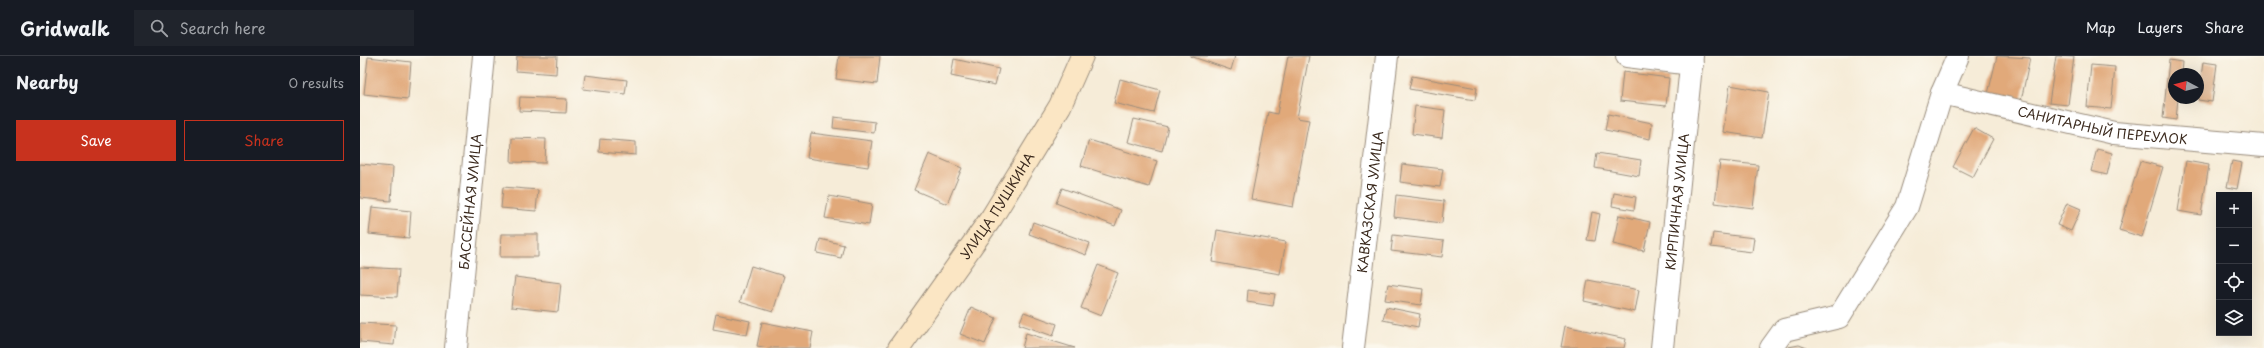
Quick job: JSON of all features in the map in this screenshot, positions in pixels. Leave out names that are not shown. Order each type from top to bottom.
[{"type":"main road","name":"УЛИЦА ПУШКИНА","points":[[899,348],[992,217],[1060,106],[1082,56]]},
{"type":"street","name":"БАССЕЙНАЯ УЛИЦА","points":[[456,348],[484,56]]},
{"type":"street","name":"КАВКАЗСКАЯ УЛИЦА","points":[[1353,348],[1387,56]]},
{"type":"street","points":[[1627,56],[1692,60]]},
{"type":"street","points":[[1771,348],[1784,330],[1839,317],[1907,207],[1942,93],[1958,56]]},
{"type":"street","name":"КИРПИЧНАЯ УЛИЦА","points":[[1662,348],[1692,60]]},
{"type":"street","name":"САНИТАРНЫЙ ПЕРЕУЛОК","points":[[1942,93],[2114,133],[2264,146]]},
{"type":"building","points":[[517,56],[557,56],[556,74],[516,71]]},
{"type":"building","points":[[839,56],[880,56],[877,84],[836,79]]},
{"type":"building","points":[[1190,56],[1235,56],[1231,70]]},
{"type":"building","points":[[1288,56],[1309,56],[1297,118],[1309,120],[1293,207],[1251,199],[1268,112],[1277,114]]},
{"type":"building","points":[[1997,56],[2030,58],[2021,101],[1988,94]]},
{"type":"building","points":[[2056,56],[2074,57],[2068,105],[2049,103]]},
{"type":"building","points":[[368,57],[411,62],[408,99],[364,94]]},
{"type":"building","points":[[954,59],[999,69],[995,85],[951,76]]},
{"type":"building","points":[[2169,60],[2182,62],[2182,68],[2168,68]]},
{"type":"building","points":[[2203,62],[2217,64],[2212,102],[2204,101],[2204,68],[2202,68]]},
{"type":"building","points":[[2091,65],[2115,67],[2111,109],[2087,107]]},
{"type":"building","points":[[2168,70],[2168,104],[2177,104],[2176,120],[2163,118]]},
{"type":"building","points":[[1623,72],[1669,78],[1666,106],[1620,101]]},
{"type":"building","points":[[585,75],[627,80],[625,94],[583,89]]},
{"type":"building","points":[[1412,76],[1477,88],[1475,100],[1409,89]]},
{"type":"building","points":[[1120,79],[1160,90],[1154,113],[1114,103]]},
{"type":"building","points":[[1730,85],[1769,92],[1762,138],[1723,132]]},
{"type":"building","points":[[520,97],[567,99],[566,113],[519,111]]},
{"type":"building","points":[[1415,106],[1445,110],[1442,138],[1412,134]]},
{"type":"building","points":[[1608,114],[1652,123],[1650,139],[1605,130]]},
{"type":"building","points":[[834,117],[875,122],[874,133],[833,128]]},
{"type":"building","points":[[1134,119],[1168,127],[1162,151],[1128,142]]},
{"type":"building","points":[[1974,128],[1993,139],[1973,177],[1953,167]]},
{"type":"building","points":[[811,133],[872,141],[868,167],[807,158]]},
{"type":"building","points":[[512,138],[546,139],[545,163],[511,162]]},
{"type":"building","points":[[600,139],[636,142],[636,155],[599,152]]},
{"type":"building","points":[[1089,140],[1157,161],[1149,187],[1081,166]]},
{"type":"building","points":[[2097,149],[2112,153],[2107,175],[2091,171]]},
{"type":"building","points":[[1597,153],[1641,160],[1639,176],[1595,168]]},
{"type":"building","points":[[929,154],[962,168],[947,204],[914,190]]},
{"type":"building","points":[[1720,161],[1758,165],[1753,208],[1715,203]]},
{"type":"building","points":[[2140,161],[2163,167],[2142,237],[2119,230]]},
{"type":"building","points":[[2186,161],[2209,165],[2201,215],[2178,211]]},
{"type":"building","points":[[2232,161],[2242,163],[2237,189],[2227,187]]},
{"type":"building","points":[[360,164],[393,167],[391,201],[360,198]]},
{"type":"building","points":[[1402,164],[1443,169],[1440,187],[1400,182]]},
{"type":"building","points":[[503,187],[538,190],[536,211],[501,208]]},
{"type":"building","points":[[1062,188],[1121,210],[1115,226],[1056,203]]},
{"type":"building","points":[[1614,193],[1636,197],[1634,210],[1612,206]]},
{"type":"building","points":[[1396,195],[1444,201],[1442,223],[1394,217]]},
{"type":"building","points":[[829,196],[872,204],[869,225],[825,218]]},
{"type":"building","points":[[2067,203],[2081,209],[2071,231],[2057,225]]},
{"type":"building","points":[[372,207],[411,211],[409,238],[369,234]]},
{"type":"building","points":[[1592,212],[1600,214],[1595,241],[1587,240]]},
{"type":"building","points":[[1619,215],[1650,222],[1644,251],[1613,244]]},
{"type":"building","points":[[1033,222],[1090,243],[1086,255],[1029,234]]},
{"type":"building","points":[[1217,230],[1286,242],[1280,274],[1212,262]]},
{"type":"building","points":[[1713,233],[1754,238],[1752,252],[1711,247]]},
{"type":"building","points":[[501,234],[538,234],[538,257],[500,257]]},
{"type":"building","points":[[1393,235],[1444,241],[1442,257],[1391,251]]},
{"type":"building","points":[[820,239],[844,245],[841,258],[817,253]]},
{"type":"building","points":[[1098,265],[1118,273],[1101,316],[1081,308]]},
{"type":"building","points":[[751,266],[784,276],[773,312],[740,302]]},
{"type":"building","points":[[360,267],[399,269],[397,297],[360,295]]},
{"type":"building","points":[[515,277],[561,283],[558,312],[511,307]]},
{"type":"building","points":[[1588,280],[1639,290],[1635,312],[1584,301]]},
{"type":"building","points":[[1388,284],[1423,289],[1421,305],[1385,300]]},
{"type":"building","points":[[1248,290],[1275,294],[1273,306],[1247,302]]},
{"type":"building","points":[[971,307],[996,318],[985,344],[960,334]]},
{"type":"building","points":[[1386,307],[1420,314],[1418,327],[1383,320]]},
{"type":"building","points":[[1024,312],[1057,324],[1053,336],[1019,324]]},
{"type":"building","points":[[716,314],[750,321],[747,335],[713,329]]},
{"type":"building","points":[[762,322],[813,332],[810,348],[769,348],[757,346]]},
{"type":"building","points":[[360,323],[396,325],[394,345],[360,342]]},
{"type":"building","points":[[1565,326],[1626,339],[1624,348],[1561,347]]},
{"type":"building","points":[[1026,333],[1075,348],[1022,348]]},
{"type":"building","points":[[1799,345],[1807,348],[1788,348],[1788,347]]}]
